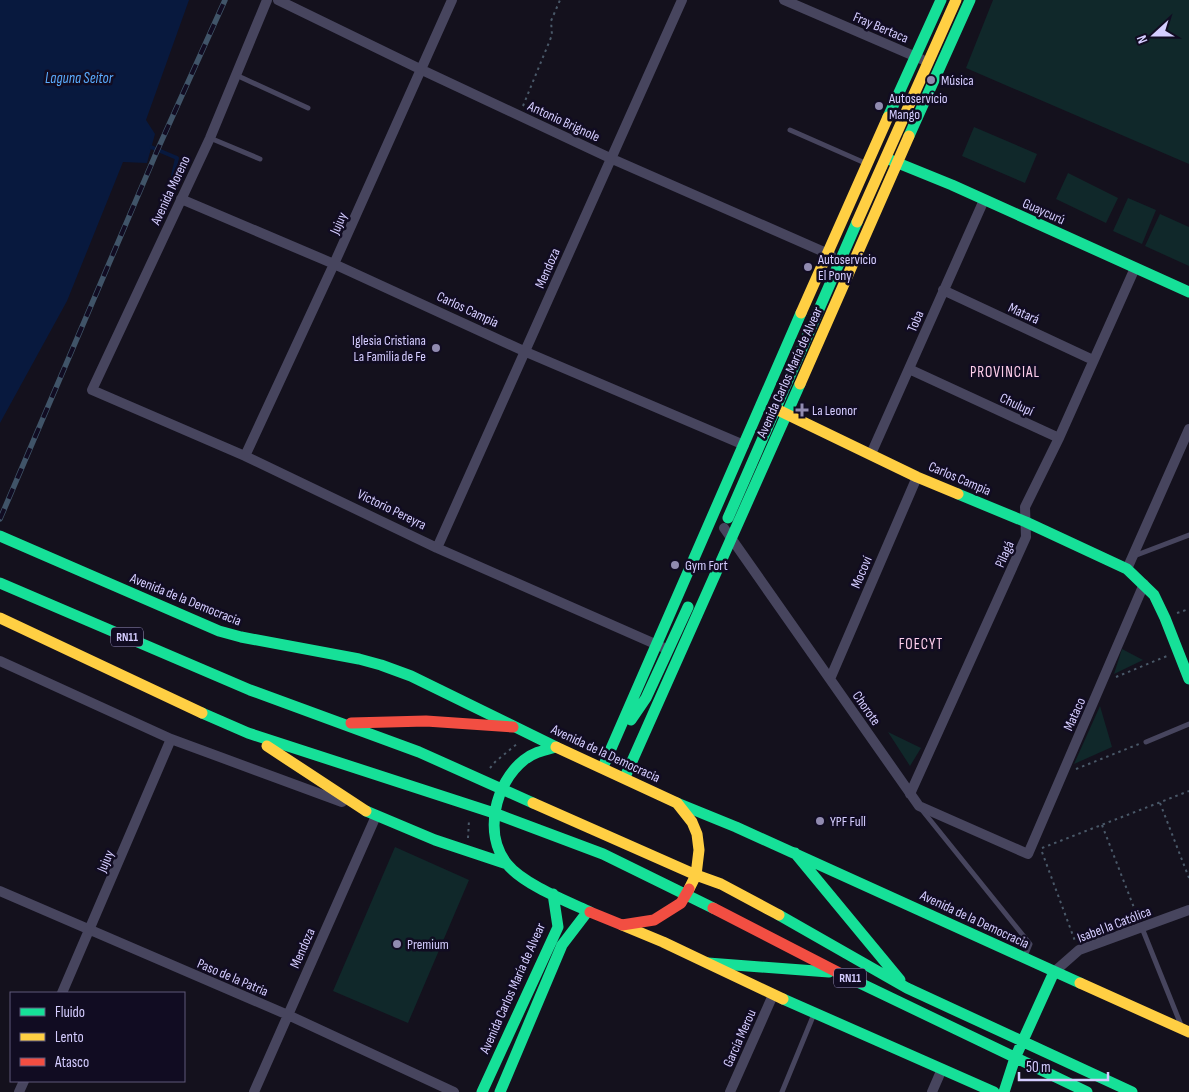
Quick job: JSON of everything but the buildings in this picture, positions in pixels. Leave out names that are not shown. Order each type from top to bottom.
[{"type":"main road","name":"Avenida Carlos María de Alvear","points":[[603,767],[827,253],[941,0]]},
{"type":"main road","name":"Avenida Carlos María de Alvear","points":[[727,532],[786,414],[899,164],[956,0]]},
{"type":"main road","name":"Avenida Carlos María de Alvear","points":[[625,777],[674,652],[727,532],[775,408],[841,259],[886,158],[970,0]]},
{"type":"main road","name":"Guaycurú","points":[[886,158],[1189,292]]},
{"type":"main road","name":"Carlos Campia","points":[[762,402],[917,477],[1026,522],[1127,569],[1154,596],[1189,679]]},
{"type":"main road","name":"Avenida de la Democracia","points":[[0,536],[219,632],[381,665],[411,676],[513,727],[625,777],[677,803],[795,853],[1186,1031]]},
{"type":"main road","name":"RN11","points":[[2,583],[250,690],[420,752],[696,875],[721,884],[755,901],[907,988],[1132,1092]]},
{"type":"main road","name":"RN11","points":[[0,618],[248,733],[494,813],[603,854],[686,894],[837,972],[1087,1092]]},
{"type":"main road","name":"Avenida Carlos María de Alvear","points":[[614,743],[646,698],[674,652]]},
{"type":"main road","name":"Avenida Carlos María de Alvear","points":[[634,757],[646,698]]},
{"type":"main road","points":[[343,723],[426,721],[513,727]]},
{"type":"main road","points":[[248,733],[371,813],[451,847],[507,864]]},
{"type":"main road","points":[[556,746],[539,751],[524,760],[512,773],[503,789],[494,813],[496,842],[507,864],[528,882],[773,995],[994,1092]]},
{"type":"main road","points":[[622,925],[654,920],[681,903],[696,875],[699,850],[697,834],[692,822],[677,803]]},
{"type":"main road","points":[[795,853],[907,988]]},
{"type":"main road","name":"Avenida Carlos María de Alvear","points":[[482,1092],[558,927],[553,894]]},
{"type":"main road","name":"Avenida Carlos María de Alvear","points":[[500,1092],[562,945],[588,911]]},
{"type":"main road","points":[[708,964],[837,972]]},
{"type":"main road","points":[[1004,1092],[1015,1058],[1054,972]]},
{"type":"street","name":"Avenida Moreno","points":[[92,390],[210,138],[267,0]]},
{"type":"street","name":"Antonio Brignole","points":[[278,0],[610,158],[841,259]]},
{"type":"street","name":"Jujuy","points":[[245,456],[334,264],[452,0]]},
{"type":"street","name":"Mendoza","points":[[437,548],[682,0]]},
{"type":"street","name":"Fray Bertaca","points":[[784,0],[934,65]]},
{"type":"street","name":"Carlos Campia","points":[[181,199],[334,264],[526,352],[744,445]]},
{"type":"street","name":"Toba","points":[[871,454],[984,200]]},
{"type":"street","name":"Pilagá","points":[[910,794],[1026,537],[1025,507],[1060,438],[1135,268]]},
{"type":"street","name":"Matará","points":[[943,290],[1093,360]]},
{"type":"street","name":"Chulupí","points":[[909,369],[1060,438]]},
{"type":"street","name":"Victorio Pereyra","points":[[92,390],[245,456],[437,548],[674,652]]},
{"type":"street","points":[[1127,569],[1189,429]]},
{"type":"street","name":"Mocoví","points":[[830,679],[917,477]]},
{"type":"street","name":"Chorote","points":[[727,532],[919,806],[1028,854]]},
{"type":"street","name":"Mataco","points":[[1028,854],[1144,584]]},
{"type":"street","points":[[0,661],[172,739],[371,813]]},
{"type":"street","name":"Jujuy","points":[[62,992],[172,739]]},
{"type":"street","name":"Mendoza","points":[[254,1092],[288,1015],[371,813]]},
{"type":"street","name":"Paso de la Patria","points":[[0,891],[288,1015],[454,1092]]},
{"type":"street","name":"Isabel la Católica","points":[[1054,972],[1079,950],[1189,910]]},
{"type":"street","name":"García Merou","points":[[730,1092],[773,995]]},
{"type":"street","points":[[932,1092],[942,1069]]},
{"type":"lane","points":[[235,75],[308,108]]},
{"type":"lane","points":[[790,130],[868,164]]},
{"type":"lane","points":[[210,138],[260,159]]},
{"type":"lane","points":[[1134,556],[1189,535]]},
{"type":"lane","points":[[1146,742],[1189,724]]},
{"type":"lane","points":[[919,806],[1030,944],[1024,958]]},
{"type":"lane","points":[[1142,928],[1186,1031]]},
{"type":"lane","points":[[782,1092],[814,1013]]},
{"type":"path","points":[[519,115],[552,35],[551,21],[560,0]]},
{"type":"path","points":[[1103,682],[1178,652]]},
{"type":"path","points":[[1062,774],[1146,742]]},
{"type":"path","points":[[1079,950],[1041,849],[1189,791]]},
{"type":"path","points":[[1160,802],[1189,878]]},
{"type":"path","points":[[1102,825],[1142,928]]},
{"type":"green space","points":[[993,0],[1189,0],[1189,164],[966,68]]},
{"type":"green space","points":[[974,127],[1037,154],[1025,183],[962,156]]},
{"type":"green space","points":[[1068,173],[1118,198],[1106,223],[1056,199]]},
{"type":"green space","points":[[1128,198],[1156,210],[1142,244],[1113,231]]},
{"type":"green space","points":[[1160,214],[1189,227],[1189,266],[1145,246]]},
{"type":"green space","points":[[1122,649],[1143,660],[1114,674]]},
{"type":"green space","points":[[1100,706],[1112,747],[1074,764]]},
{"type":"green space","points":[[888,732],[921,748],[910,766]]},
{"type":"green space","name":"Premium","points":[[395,847],[469,880],[408,1023],[333,991]]},
{"type":"water","name":"Laguna Seitor","points":[[0,0],[189,0],[146,120],[155,134],[147,163],[123,162],[67,301],[0,423]]},
{"type":"waterway","points":[[151,147],[177,158],[173,176]]},
{"type":"railway","points":[[0,519],[157,151],[225,0]]},
{"type":"traffic: fast","points":[[888,117],[941,0]]},
{"type":"traffic: fast","points":[[909,136],[970,0]]},
{"type":"traffic: fast","points":[[888,159],[952,185],[1189,292]]},
{"type":"traffic: fast","points":[[728,518],[857,222]]},
{"type":"traffic: fast","points":[[603,767],[801,313]]},
{"type":"traffic: fast","points":[[625,777],[800,384]]},
{"type":"traffic: fast","points":[[958,494],[1026,522],[1127,569],[1154,595],[1189,679]]},
{"type":"traffic: fast","points":[[0,536],[219,631],[241,637],[359,659],[411,676],[556,747]]},
{"type":"traffic: fast","points":[[0,583],[250,690],[419,752],[533,803]]},
{"type":"traffic: fast","points":[[631,720],[646,698],[688,607]]},
{"type":"traffic: fast","points":[[202,713],[248,733],[494,813],[603,854],[713,908]]},
{"type":"traffic: fast","points":[[556,747],[528,757],[514,770],[506,782],[496,809],[495,838],[500,852],[514,871],[534,885],[590,912]]},
{"type":"traffic: fast","points":[[677,803],[736,827],[1080,983]]},
{"type":"traffic: fast","points":[[366,811],[435,840],[507,864]]},
{"type":"traffic: fast","points":[[795,853],[900,980]]},
{"type":"traffic: fast","points":[[482,1092],[558,927],[553,894]]},
{"type":"traffic: fast","points":[[500,1092],[562,945],[588,911]]},
{"type":"traffic: fast","points":[[779,915],[907,988],[1132,1092]]},
{"type":"traffic: fast","points":[[708,963],[829,972]]},
{"type":"traffic: fast","points":[[1004,1092],[1015,1058],[1054,972]]},
{"type":"traffic: fast","points":[[841,974],[1087,1092]]},
{"type":"traffic: fast","points":[[783,999],[994,1092]]},
{"type":"traffic: slow","points":[[857,222],[956,0]]},
{"type":"traffic: slow","points":[[801,313],[888,117]]},
{"type":"traffic: slow","points":[[800,384],[909,136]]},
{"type":"traffic: slow","points":[[776,409],[917,477],[958,494]]},
{"type":"traffic: slow","points":[[0,618],[202,713]]},
{"type":"traffic: slow","points":[[267,746],[366,811]]},
{"type":"traffic: slow","points":[[556,747],[677,803],[692,822],[697,834],[699,850],[696,875],[689,889]]},
{"type":"traffic: slow","points":[[533,803],[696,875],[721,884],[779,915]]},
{"type":"traffic: slow","points":[[622,925],[663,942],[783,999]]},
{"type":"traffic: slow","points":[[1080,983],[1189,1032]]},
{"type":"traffic: jam","points":[[351,723],[426,721],[513,727]]},
{"type":"traffic: jam","points":[[590,912],[622,925],[654,920],[681,903],[689,889]]},
{"type":"traffic: jam","points":[[713,908],[841,974]]},
{"type":"place","name":"Música","points":[[931,80]]},
{"type":"place","name":"Autoservicio Mango","points":[[879,106]]},
{"type":"place","name":"Autoservicio El Pony","points":[[808,267]]},
{"type":"place","name":"Iglesia Cristiana La Familia de Fe","points":[[436,348]]},
{"type":"place","name":"La Leonor","points":[[802,410]]},
{"type":"place","name":"Gym Fort","points":[[675,565]]},
{"type":"place","name":"YPF Full","points":[[820,821]]},
{"type":"place","name":"Premium","points":[[397,944]]},
{"type":"district","name":"PROVINCIAL","points":[[1005,372]]},
{"type":"district","name":"FOECYT","points":[[921,644]]}]
